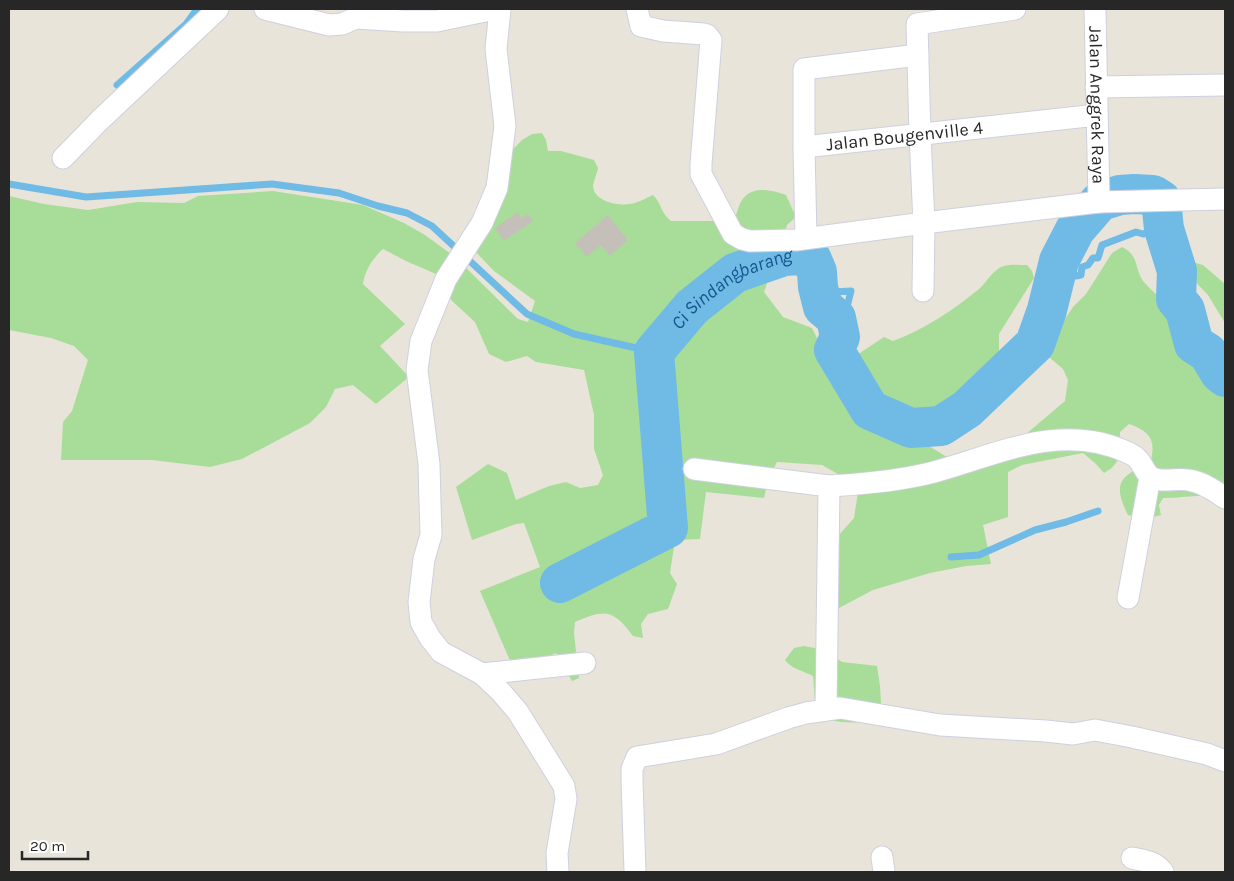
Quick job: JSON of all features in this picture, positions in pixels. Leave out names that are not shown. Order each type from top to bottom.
[{"type":"street","points":[[63,158],[100,120],[218,9]]},
{"type":"street","points":[[265,9],[329,25],[342,24],[356,18],[437,21],[494,9]]},
{"type":"street","points":[[500,9],[496,49],[505,126],[497,188],[482,223],[446,279],[428,321],[418,358],[417,370],[429,464],[431,535],[424,559],[419,602],[422,622],[430,638],[442,652],[482,674],[501,692],[518,712],[564,786],[566,799],[557,853],[558,872]]},
{"type":"street","points":[[637,9],[641,26],[663,31],[704,34],[710,37],[701,174],[733,234],[742,239],[750,241],[796,240],[1099,202],[1225,199]]},
{"type":"street","points":[[923,291],[924,223],[917,24],[1015,9]]},
{"type":"street","name":"Jalan Anggrek Raya","points":[[1095,9],[1099,202]]},
{"type":"street","points":[[804,147],[804,69],[918,55]]},
{"type":"street","points":[[1096,87],[1225,85]]},
{"type":"street","name":"Jalan Bougenville 4","points":[[806,238],[804,147],[1097,115]]},
{"type":"street","points":[[694,469],[829,486],[892,481],[934,472],[1006,450],[1062,439],[1076,438],[1112,446],[1140,460],[1150,477],[1128,598]]},
{"type":"street","points":[[1150,477],[1199,482],[1225,498]]},
{"type":"street","points":[[826,710],[829,486]]},
{"type":"street","points":[[482,674],[585,663]]},
{"type":"street","points":[[635,872],[632,769],[637,757],[716,744],[788,718],[826,710],[840,708],[940,725],[1073,734],[1095,730],[1197,752],[1225,761]]},
{"type":"street","points":[[1132,858],[1156,864],[1163,872]]},
{"type":"green space","points":[[542,133],[546,140],[548,151],[561,151],[594,160],[598,168],[593,187],[598,196],[608,202],[625,204],[636,203],[653,195],[671,221],[720,221],[736,215],[742,200],[751,192],[769,190],[786,195],[796,217],[787,225],[764,292],[783,317],[812,328],[828,360],[845,363],[884,337],[893,341],[916,331],[938,319],[969,297],[1000,268],[1010,265],[1027,265],[1032,271],[1034,278],[999,334],[999,351],[991,368],[966,398],[943,416],[928,422],[920,435],[924,443],[950,459],[1006,451],[1065,401],[1068,380],[1063,369],[1043,352],[1073,307],[1086,294],[1112,253],[1122,247],[1134,258],[1143,281],[1176,313],[1198,363],[1225,393],[1225,479],[1218,496],[1204,495],[1163,498],[1159,505],[1161,515],[1146,519],[1128,515],[1120,494],[1120,486],[1127,475],[1151,460],[1152,453],[1152,441],[1146,433],[1129,424],[1120,432],[1120,451],[1117,461],[1104,473],[1083,453],[1022,465],[1008,472],[1008,517],[983,525],[991,564],[966,566],[930,573],[873,590],[839,608],[821,601],[831,544],[854,518],[859,486],[822,465],[777,462],[768,480],[764,498],[706,492],[700,539],[675,540],[670,573],[677,584],[668,609],[648,614],[641,624],[643,638],[633,636],[614,616],[608,614],[594,615],[575,622],[574,633],[579,678],[572,681],[556,653],[514,670],[480,591],[540,567],[524,523],[516,524],[472,540],[456,487],[488,464],[507,473],[516,500],[549,486],[566,482],[580,488],[598,485],[603,475],[594,449],[594,415],[584,370],[536,362],[527,356],[506,362],[489,354],[475,322],[452,301],[436,274],[383,249],[370,265],[363,284],[405,324],[380,346],[409,377],[376,404],[353,385],[335,389],[326,407],[310,423],[242,459],[210,467],[152,460],[61,460],[63,422],[72,411],[88,360],[74,346],[51,338],[9,330],[9,196],[44,204],[88,210],[137,202],[184,203],[198,196],[273,191],[363,205],[404,223],[425,235],[455,257],[518,319],[528,322],[535,301],[494,271],[471,247],[497,166],[522,140],[532,134]]},
{"type":"green space","points":[[1188,261],[1203,265],[1225,284],[1225,323],[1208,295],[1187,273],[1185,268]]},
{"type":"green space","points":[[804,646],[825,650],[842,662],[877,666],[882,721],[840,722],[816,714],[813,676],[794,668],[785,660],[794,648]]},
{"type":"building","points":[[518,212],[522,218],[528,214],[533,221],[504,241],[495,228]]},
{"type":"building","points":[[608,215],[628,240],[610,256],[601,245],[587,257],[575,243]]},
{"type":"waterway","points":[[117,85],[186,24],[197,9]]},
{"type":"waterway","points":[[9,184],[86,197],[272,184],[339,193],[407,213],[432,226],[527,314],[574,334],[654,352]]},
{"type":"waterway","name":"Ci Sindangbarang","points":[[560,583],[668,528],[654,352],[692,307],[735,273],[784,256],[799,255],[812,260],[817,272],[818,287],[823,307],[836,318],[840,337],[834,350],[870,410],[911,428],[941,426],[967,409],[1035,344],[1047,310],[1059,261],[1075,230],[1100,201],[1120,195],[1153,195],[1161,200],[1164,229],[1177,271],[1176,299],[1185,310],[1194,344],[1208,353],[1220,373],[1225,377]]},
{"type":"waterway","points":[[1057,269],[1065,269],[1076,276],[1081,275],[1082,267],[1088,265],[1093,258],[1098,258],[1102,245],[1136,232],[1143,234],[1164,229]]},
{"type":"waterway","points":[[821,296],[833,292],[851,291],[848,303],[836,318]]},
{"type":"waterway","points":[[951,557],[979,555],[1035,530],[1098,511]]}]
